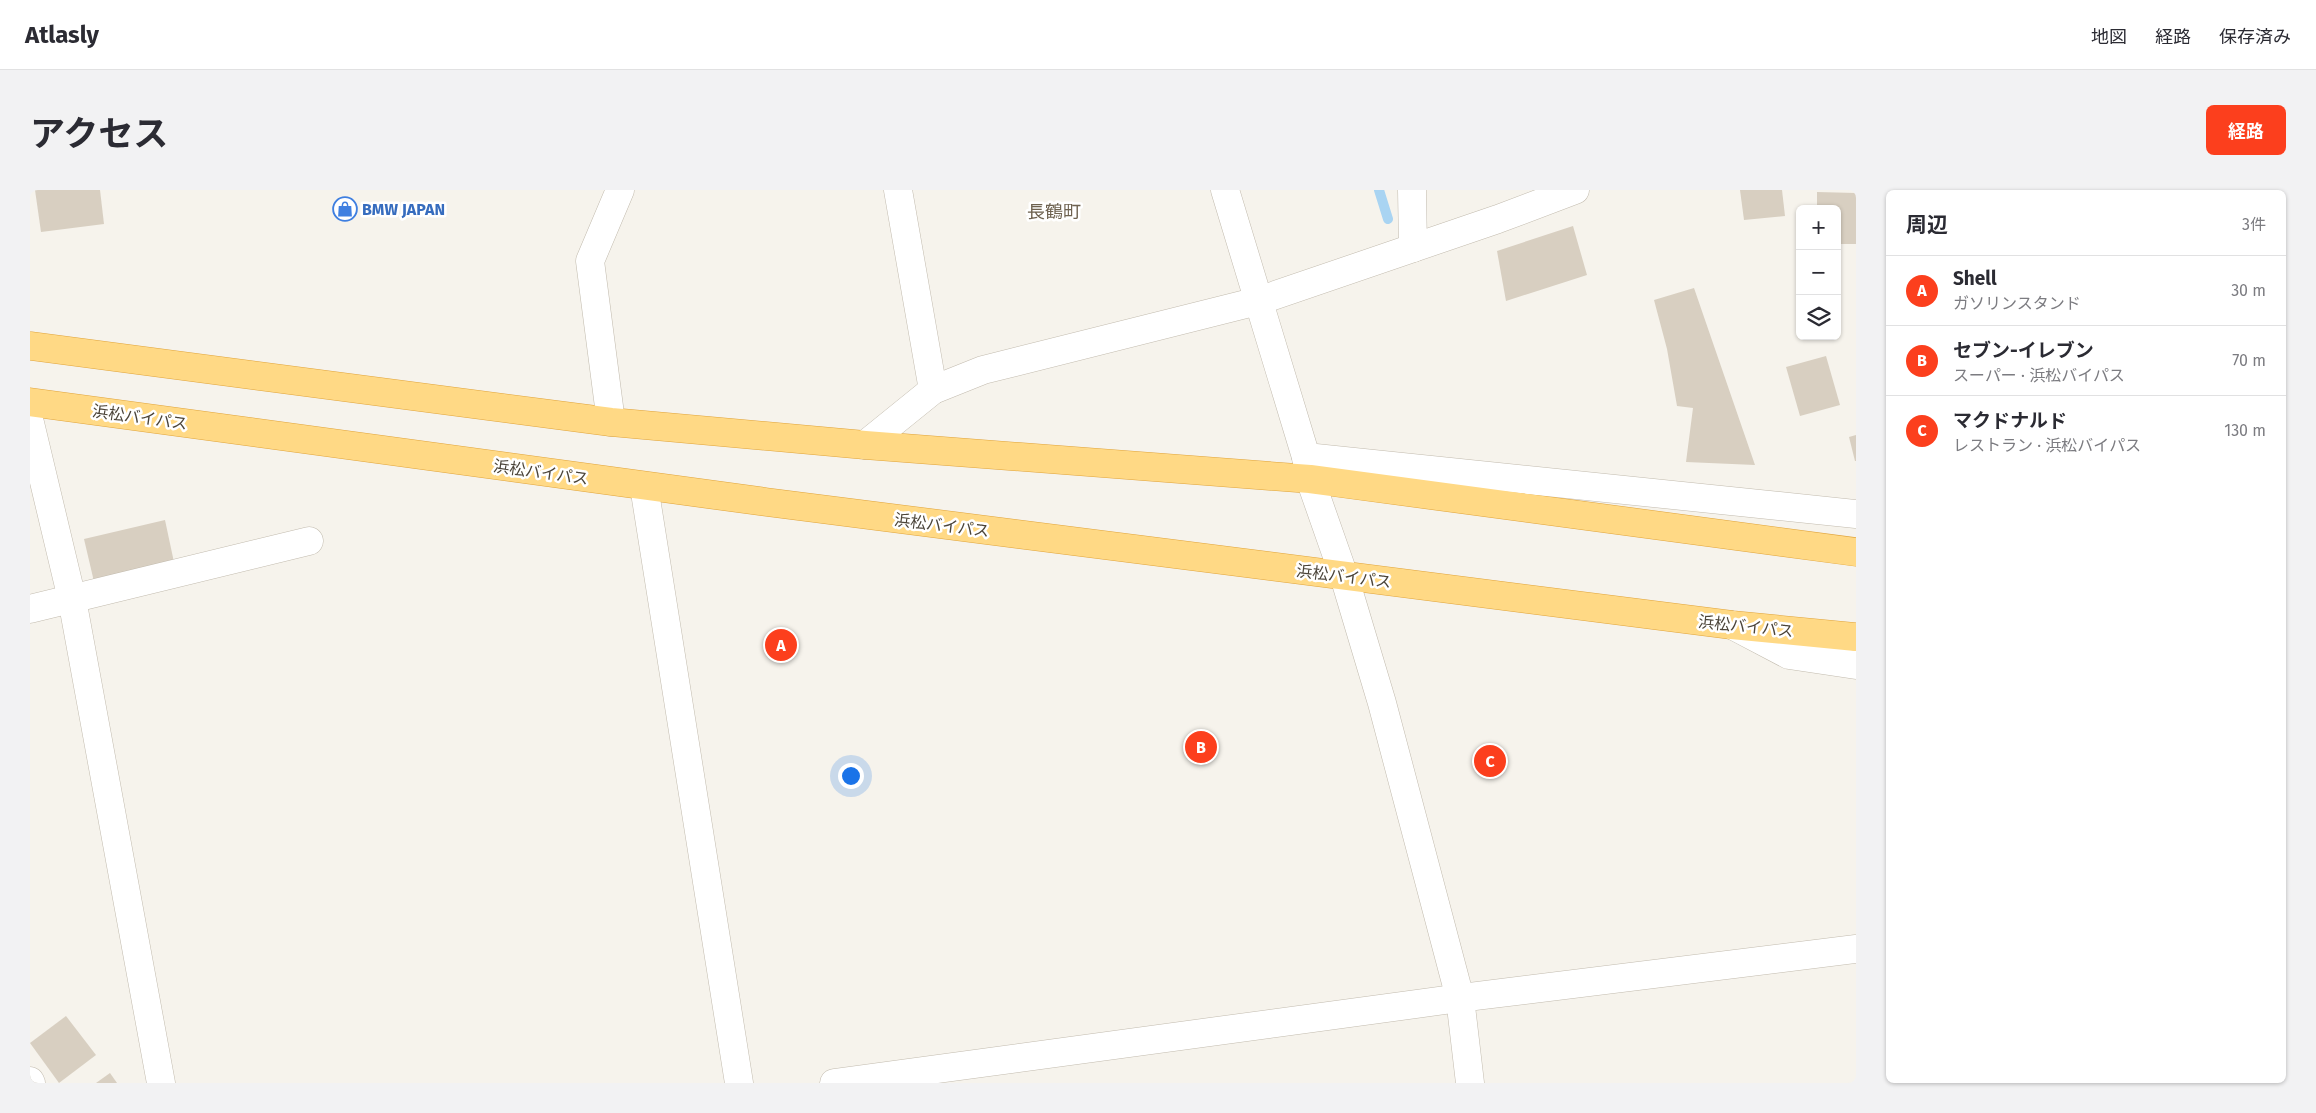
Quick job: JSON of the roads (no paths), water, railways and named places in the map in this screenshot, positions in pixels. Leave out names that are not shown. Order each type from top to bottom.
[{"type":"highway","points":[[30,346],[610,422],[865,445],[1308,468],[1856,552]]},
{"type":"highway","name":"浜松バイパス","points":[[30,402],[644,486],[1732,625],[1856,637]]},
{"type":"street","points":[[610,422],[590,261],[620,190]]},
{"type":"street","points":[[898,190],[934,390]]},
{"type":"street","points":[[1226,190],[1308,468],[1344,576],[1382,703],[1460,998],[1470,1083]]},
{"type":"street","points":[[1412,190],[1413,248]]},
{"type":"street","points":[[865,445],[934,390],[983,370],[1258,301],[1498,219],[1575,190]]},
{"type":"street","points":[[30,423],[72,599],[160,1083]]},
{"type":"street","points":[[1308,468],[1856,514]]},
{"type":"street","points":[[644,486],[740,1083]]},
{"type":"street","points":[[30,609],[309,541]]},
{"type":"street","points":[[1732,625],[1789,655],[1856,665]]},
{"type":"street","points":[[834,1083],[1460,998],[1856,949]]},
{"type":"waterway","points":[[1379,190],[1388,219]]},
{"type":"place","name":"BMW JAPAN","points":[[345,209]]},
{"type":"place","name":"Shell","points":[[781,645]]},
{"type":"place","name":"セブン-イレブン","points":[[1201,747]]},
{"type":"place","name":"マクドナルド","points":[[1490,761]]},
{"type":"district","name":"長鶴町","points":[[1054,212]]}]
